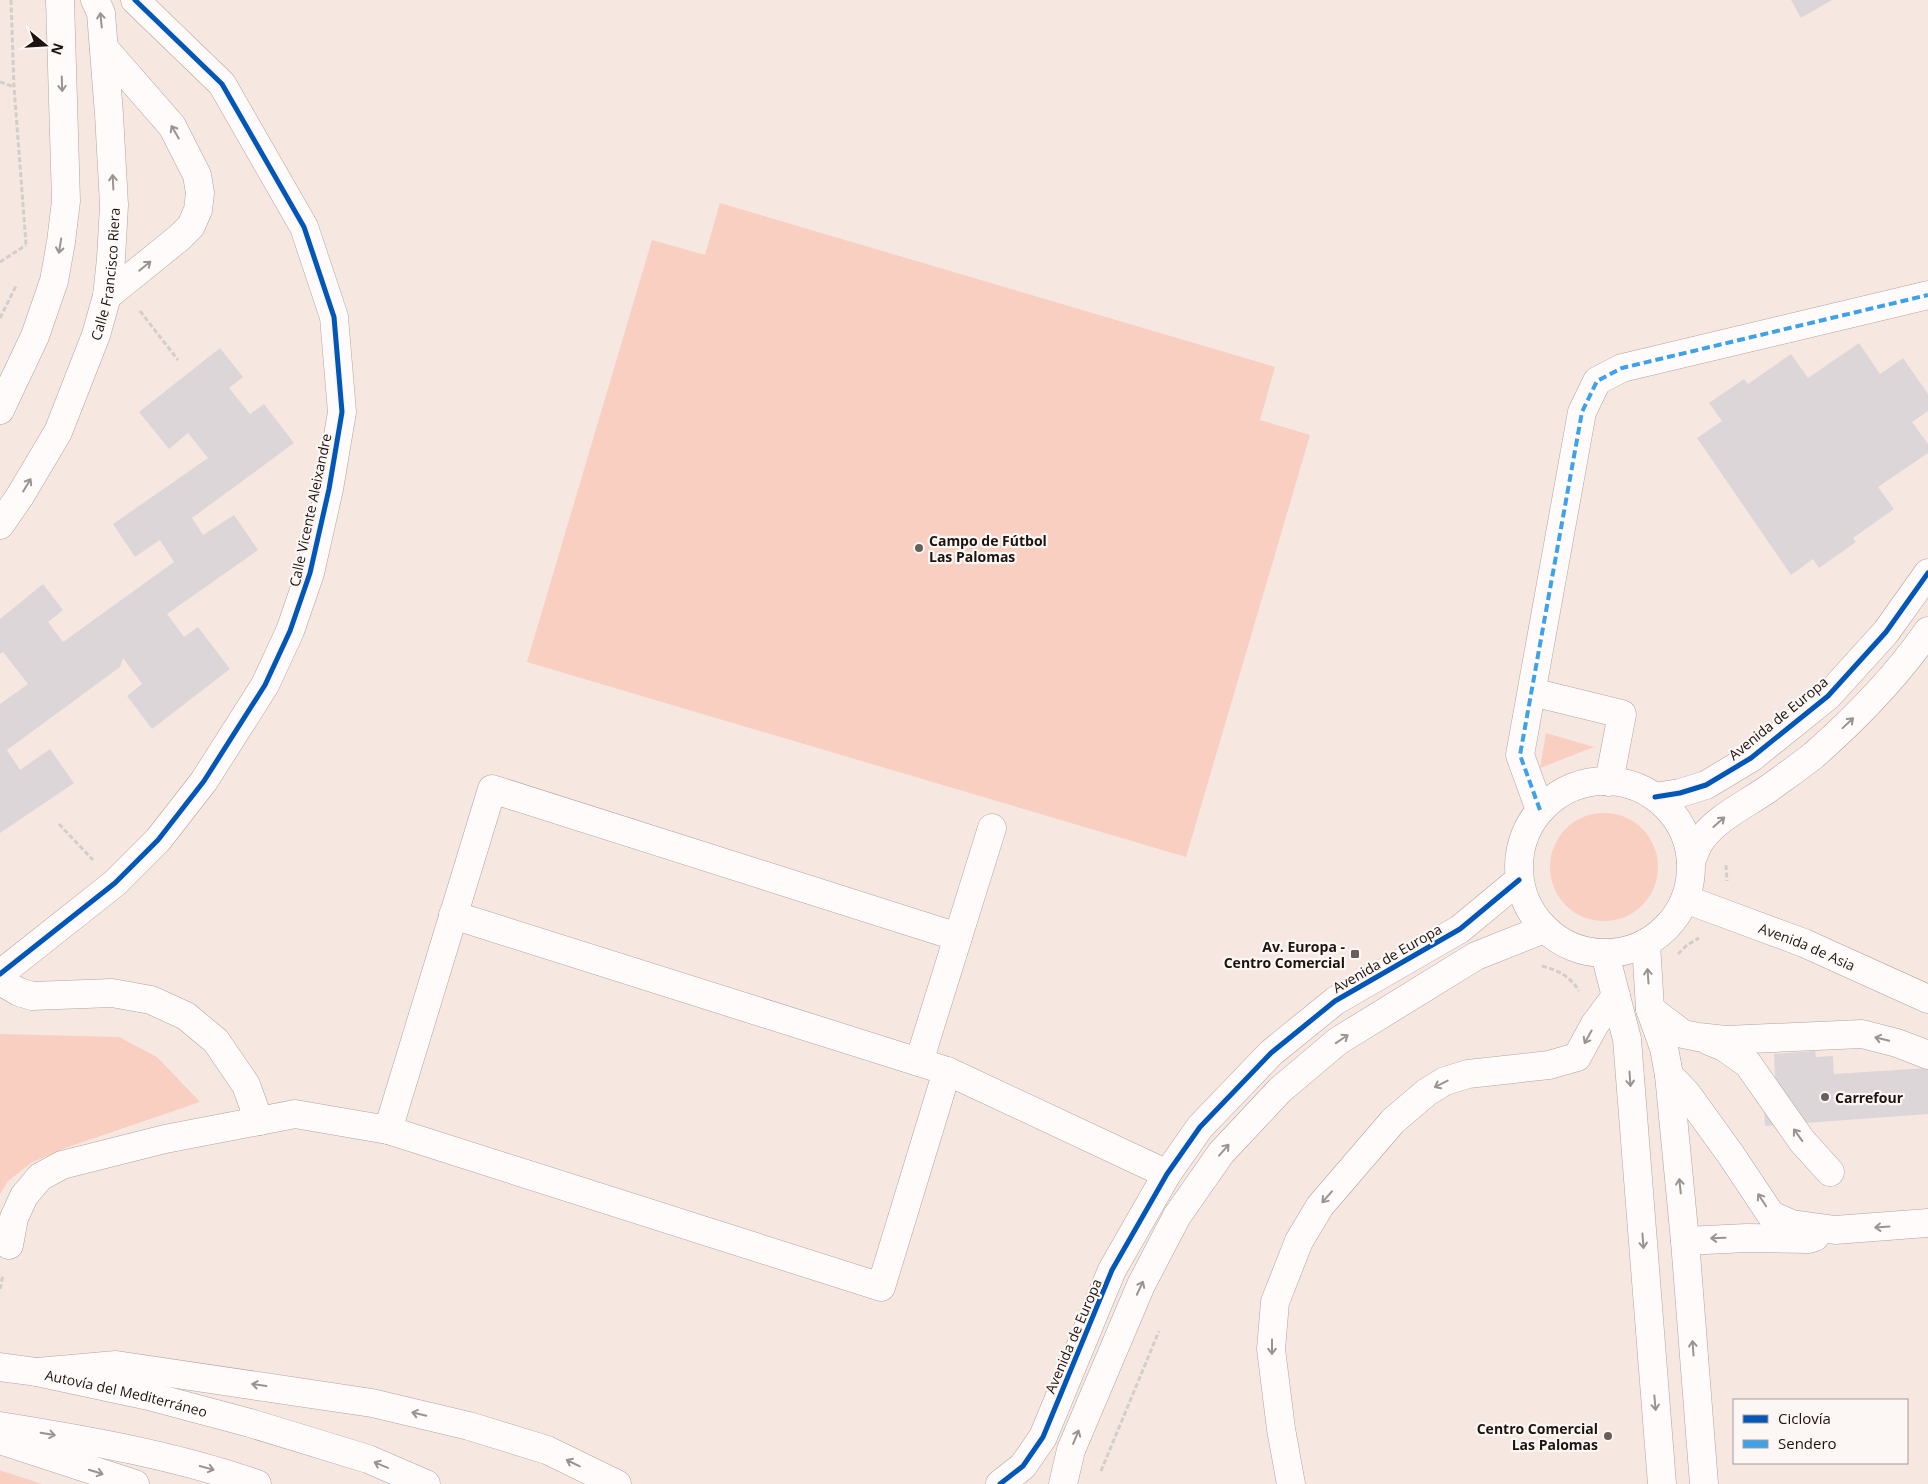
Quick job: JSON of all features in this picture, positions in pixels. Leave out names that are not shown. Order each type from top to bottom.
[{"type":"main road","points":[[0,410],[35,336],[54,280],[61,242],[66,201],[60,0]]},
{"type":"main road","name":"Calle Francisco Riera","points":[[0,525],[20,496],[58,432],[96,335],[107,296],[114,205],[101,13],[95,0]]},
{"type":"main road","name":"Calle Vicente Aleixandre","points":[[0,974],[115,883],[158,840],[204,781],[265,685],[290,632],[310,573],[329,489],[342,412],[334,318],[304,227],[222,84],[135,0]]},
{"type":"main road","points":[[104,48],[172,126],[197,175],[200,193],[198,210],[190,226],[179,238],[107,296]]},
{"type":"main road","points":[[1540,810],[1520,755],[1582,412],[1597,381],[1622,368],[1928,295]]},
{"type":"main road","name":"Avenida de Europa","points":[[1655,797],[1680,793],[1706,785],[1751,758],[1828,696],[1886,632],[1928,573]]},
{"type":"main road","points":[[1691,861],[1700,842],[1719,822],[1813,755],[1859,713],[1907,661],[1928,631]]},
{"type":"main road","points":[[1532,692],[1622,714],[1609,782]]},
{"type":"main road","points":[[1595,781],[1626,783],[1655,797],[1673,814],[1686,836],[1691,861],[1690,880],[1685,899],[1669,924],[1646,943],[1626,951],[1605,954],[1583,951],[1569,946],[1544,930],[1528,907],[1519,880],[1519,855],[1527,831],[1540,810],[1565,790],[1595,781]]},
{"type":"main road","points":[[388,1130],[492,789],[958,937]]},
{"type":"main road","points":[[920,1062],[992,828]]},
{"type":"main road","name":"Avenida de Europa","points":[[1000,1484],[1023,1466],[1043,1437],[1112,1270],[1167,1174],[1200,1127],[1271,1053],[1335,1001],[1460,929],[1519,880]]},
{"type":"main road","name":"Avenida de Asia","points":[[1685,899],[1804,943],[1928,999]]},
{"type":"main road","points":[[453,915],[947,1071],[1167,1174]]},
{"type":"main road","points":[[1063,1484],[1071,1450],[1141,1285],[1177,1216],[1221,1153],[1280,1090],[1338,1041],[1476,956],[1544,930]]},
{"type":"main road","points":[[1646,943],[1650,1010],[1664,1048],[1669,1076],[1685,1241],[1704,1484]]},
{"type":"main road","points":[[1605,954],[1627,1039],[1662,1484]]},
{"type":"main road","points":[[0,974],[7,985],[19,992],[32,996],[112,993],[151,1000],[186,1016],[216,1041],[221,1048],[246,1085],[259,1122]]},
{"type":"main road","points":[[1291,1484],[1281,1429],[1271,1349],[1275,1302],[1299,1241],[1320,1206],[1393,1121],[1427,1092],[1446,1081],[1468,1074],[1550,1065],[1577,1057],[1595,1024],[1616,996]]},
{"type":"main road","points":[[1650,1010],[1683,1034],[1698,1037],[1726,1040],[1862,1034],[1897,1043],[1928,1055]]},
{"type":"main road","points":[[1698,1037],[1724,1048],[1748,1064],[1802,1141],[1830,1172]]},
{"type":"main road","points":[[9,1245],[14,1218],[24,1196],[40,1177],[62,1165],[165,1139],[296,1114],[388,1130],[881,1287],[947,1071]]},
{"type":"main road","points":[[1669,1076],[1687,1094],[1732,1155],[1771,1215],[1792,1224],[1835,1230],[1928,1224]]},
{"type":"main road","points":[[1685,1241],[1747,1238],[1809,1239],[1835,1230]]},
{"type":"main road","points":[[1649,1322],[1691,1319]]},
{"type":"main road","points":[[37,1372],[116,1365],[372,1403],[469,1426],[547,1450],[617,1484]]},
{"type":"main road","name":"Autovía del Mediterráneo","points":[[0,1366],[149,1396],[250,1423],[368,1459],[426,1484]]},
{"type":"main road","points":[[0,1426],[148,1453],[245,1480]]},
{"type":"main road","points":[[0,1440],[135,1484]]},
{"type":"path","points":[[11,0],[14,87],[26,245],[25,254]]},
{"type":"path","points":[[0,82],[14,87]]},
{"type":"path","points":[[0,262],[26,245]]},
{"type":"path","points":[[0,318],[19,281]]},
{"type":"path","points":[[137,308],[178,360]]},
{"type":"path","points":[[59,824],[115,883]]},
{"type":"shaded area","name":"Campo de Fútbol Las Palomas","points":[[720,203],[1275,367],[1260,420],[1310,435],[1186,857],[527,662],[652,240],[705,255]]},
{"type":"shaded area","points":[[1546,733],[1594,747],[1540,768]]},
{"type":"shaded area","points":[[1604,813],[1625,817],[1642,829],[1654,846],[1658,867],[1654,888],[1642,905],[1625,917],[1604,921],[1583,917],[1566,905],[1554,888],[1550,867],[1554,846],[1566,829],[1583,817]]},
{"type":"shaded area","points":[[0,1034],[119,1037],[157,1057],[200,1102],[65,1148],[31,1163],[8,1181],[0,1194]]},
{"type":"shaded area","points":[[0,1470],[2,1471],[42,1484],[0,1484]]},
{"type":"building","points":[[1791,0],[1832,0],[1801,18]]},
{"type":"building","points":[[1859,343],[1880,374],[1903,358],[1928,394],[1928,411],[1912,422],[1928,444],[1928,453],[1878,487],[1894,509],[1853,538],[1856,542],[1819,568],[1813,559],[1791,575],[1697,438],[1722,421],[1709,403],[1744,379],[1748,384],[1791,354],[1808,378]]},
{"type":"building","points":[[220,348],[243,377],[229,388],[250,414],[264,404],[294,443],[192,518],[203,535],[234,515],[258,550],[167,614],[184,637],[198,627],[230,669],[152,729],[127,696],[142,684],[123,658],[120,667],[7,750],[20,770],[50,749],[74,783],[0,833],[0,704],[28,684],[3,652],[0,654],[0,619],[43,584],[63,610],[48,622],[63,642],[174,562],[160,540],[135,557],[113,524],[208,458],[188,433],[169,449],[139,412]]},
{"type":"building","points":[[1815,1051],[1816,1057],[1833,1056],[1834,1074],[1928,1068],[1928,1114],[1765,1126],[1762,1078],[1775,1077],[1774,1054]]},
{"type":"marked path","points":[[1540,810],[1520,755],[1582,412],[1597,381],[1622,368],[1928,295]]},
{"type":"cycle path","points":[[0,974],[115,883],[158,840],[204,781],[265,685],[290,631],[310,573],[329,489],[342,412],[334,317],[304,227],[222,84],[135,0]]},
{"type":"cycle path","points":[[1655,797],[1680,793],[1706,785],[1751,758],[1828,696],[1886,632],[1928,573]]},
{"type":"cycle path","points":[[1000,1484],[1023,1466],[1043,1437],[1112,1270],[1167,1174],[1200,1127],[1271,1053],[1335,1001],[1460,929],[1519,880]]},
{"type":"place","name":"Campo de Fútbol Las Palomas","points":[[919,548]]},
{"type":"place","name":"Av. Europa - Centro Comercial","points":[[1355,954]]},
{"type":"place","name":"Carrefour","points":[[1825,1097]]},
{"type":"place","name":"Centro Comercial Las Palomas","points":[[1608,1436]]}]
